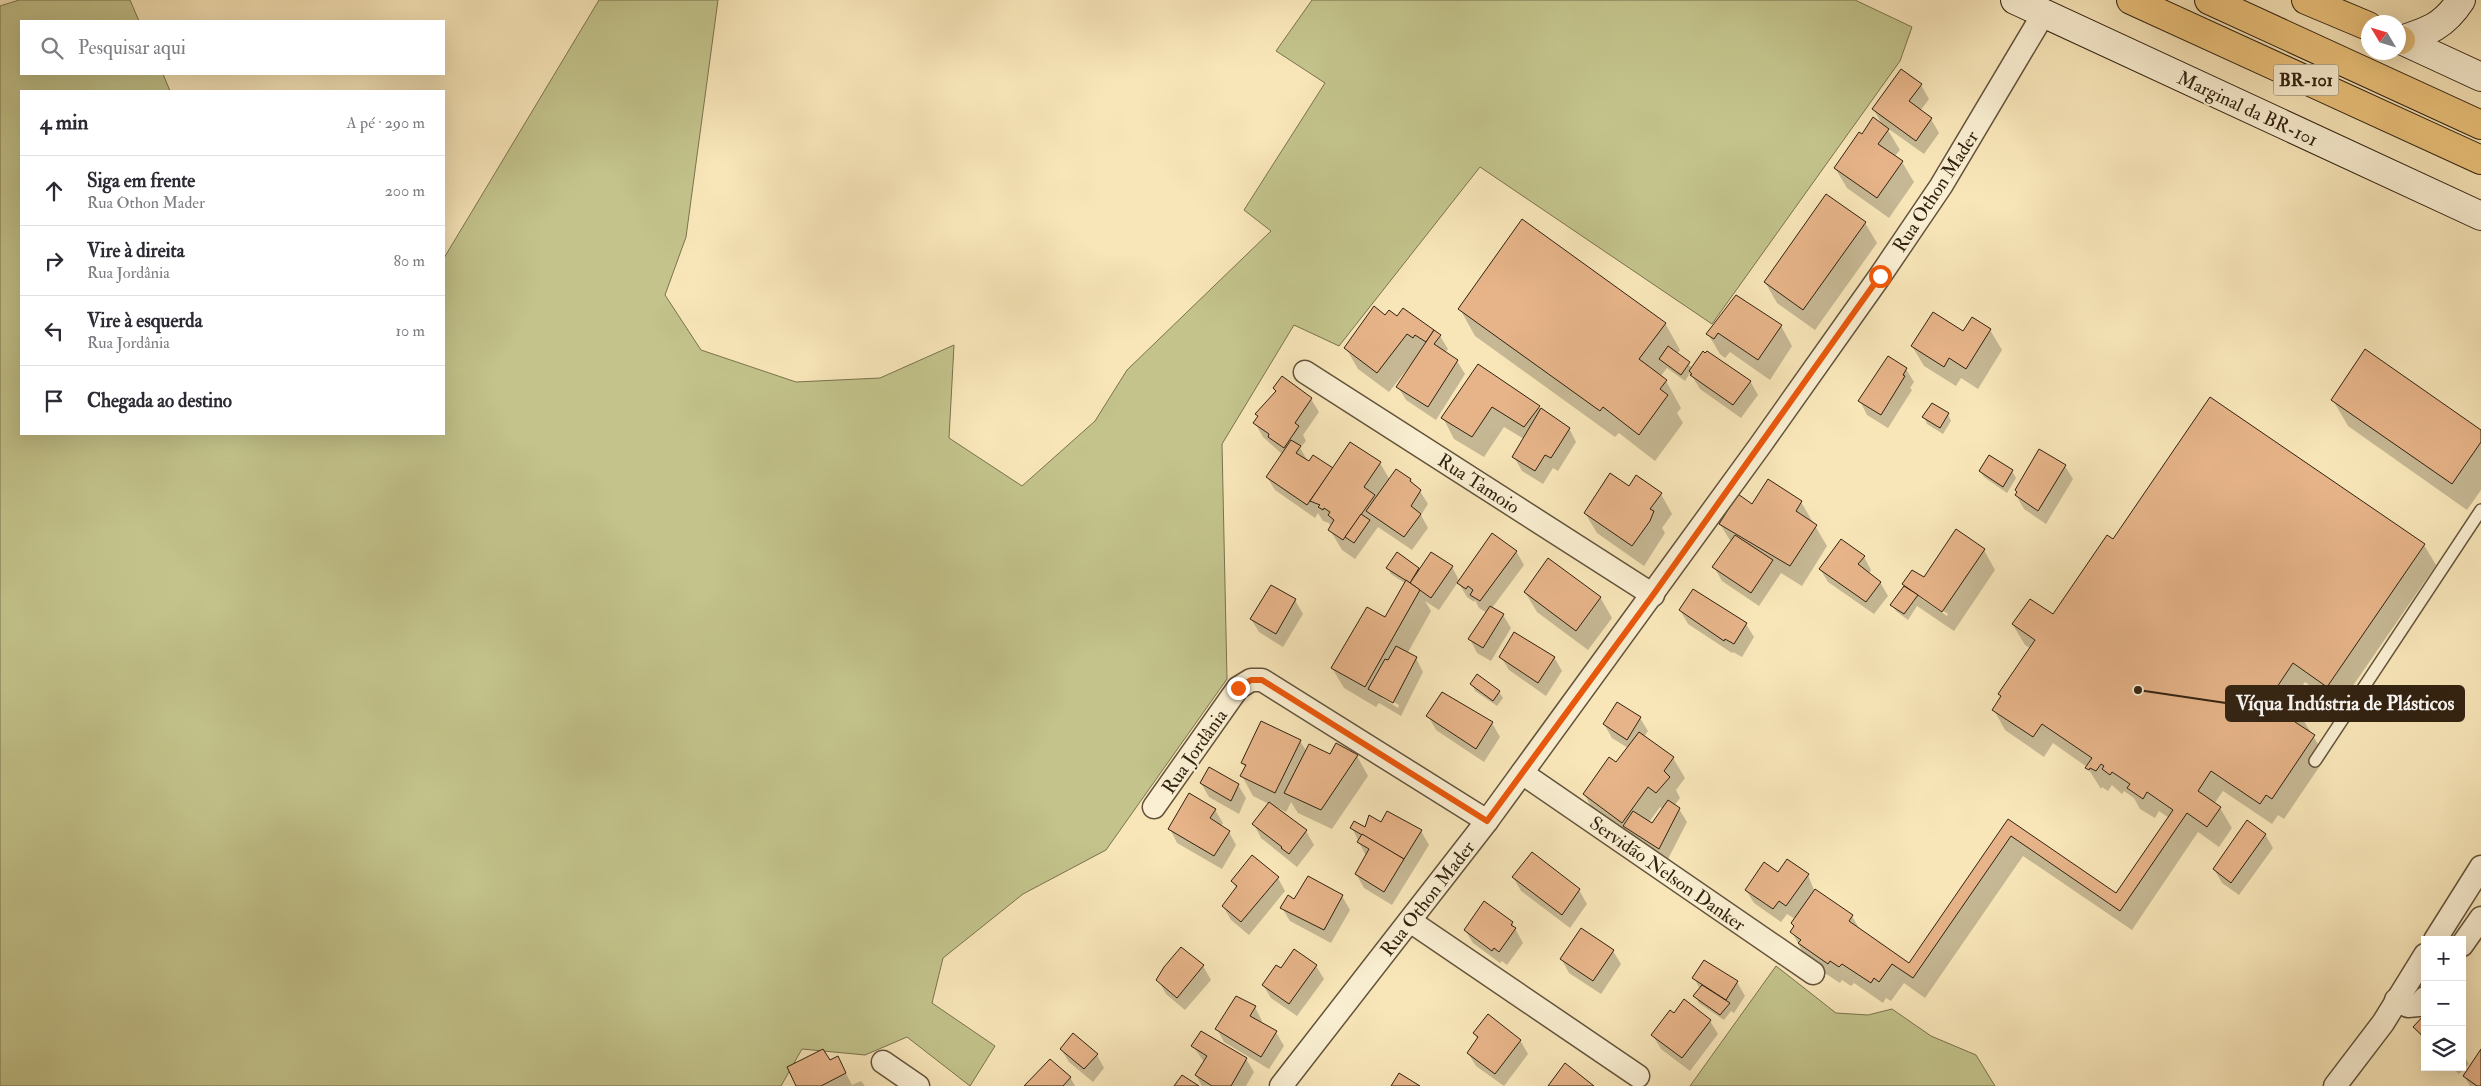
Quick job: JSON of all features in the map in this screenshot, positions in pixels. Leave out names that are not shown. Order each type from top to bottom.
[{"type":"highway","name":"BR-101","points":[[2131,0],[2481,160]]},
{"type":"highway","name":"BR-101","points":[[2209,0],[2481,125]]},
{"type":"highway","points":[[2306,0],[2361,23]]},
{"type":"main road","name":"Marginal da BR-101","points":[[2015,0],[2481,216]]},
{"type":"main road","points":[[2406,38],[2433,29],[2454,10],[2461,0]]},
{"type":"main road","points":[[2406,43],[2481,76]]},
{"type":"street","name":"Rua Othon Mader","points":[[1292,1082],[1653,595],[1885,268],[1941,186],[2044,13]]},
{"type":"street","name":"Rua Tamoio","points":[[1305,372],[1653,595]]},
{"type":"street","name":"Rua Jordânia","points":[[1154,807],[1238,688],[1251,680],[1262,680],[1487,821]]},
{"type":"street","name":"Servidão Nelson Danker","points":[[1522,773],[1813,974]]},
{"type":"street","points":[[2438,936],[2481,867]]},
{"type":"street","points":[[2466,939],[2481,918]]},
{"type":"street","points":[[1410,921],[1638,1076]]},
{"type":"street","points":[[2335,1086],[2383,1023],[2421,961]]},
{"type":"street","points":[[2396,1000],[2408,1006],[2419,1006],[2421,1003]]},
{"type":"street","points":[[883,1062],[918,1086]]},
{"type":"lane","points":[[2314,761],[2481,510]]},
{"type":"green space","points":[[19,0],[130,0],[139,20],[20,20],[20,75],[163,75],[170,90],[20,90],[20,435],[445,435],[445,256],[599,0],[718,0],[686,237],[665,295],[701,350],[796,382],[880,378],[954,345],[949,438],[1022,486],[1095,421],[1127,370],[1271,231],[1244,210],[1325,83],[1276,51],[1312,0],[1855,0],[1912,27],[1900,61],[1712,324],[1480,167],[1339,346],[1294,325],[1222,444],[1227,679],[1106,850],[1023,894],[943,958],[932,1003],[995,1046],[970,1086],[907,1037],[865,1055],[802,1049],[781,1086],[0,1086],[0,6]]},
{"type":"green space","points":[[1776,966],[1836,1013],[1868,1015],[1892,1009],[1931,1036],[1976,1055],[1995,1086],[1690,1086]]},
{"type":"building","points":[[1901,69],[1922,84],[1909,101],[1932,118],[1916,141],[1872,109]]},
{"type":"building","points":[[1873,117],[1889,129],[1878,144],[1903,161],[1877,198],[1834,168],[1859,132],[1862,134]]},
{"type":"building","points":[[1826,194],[1866,222],[1803,310],[1764,282]]},
{"type":"building","points":[[1522,219],[1666,323],[1639,359],[1667,380],[1660,389],[1668,395],[1639,435],[1603,407],[1600,411],[1458,309]]},
{"type":"building","points":[[1736,295],[1782,325],[1758,360],[1718,333],[1714,339],[1706,334]]},
{"type":"building","points":[[1374,306],[1385,315],[1389,310],[1397,316],[1403,308],[1434,330],[1426,342],[1415,335],[1413,338],[1407,334],[1377,373],[1344,348]]},
{"type":"building","points":[[1933,312],[1963,331],[1972,317],[1991,329],[1966,369],[1949,358],[1944,367],[1911,346]]},
{"type":"building","points":[[1434,330],[1441,335],[1434,344],[1458,360],[1428,407],[1396,387]]},
{"type":"building","points":[[1668,346],[1690,362],[1681,375],[1659,359]]},
{"type":"building","points":[[2365,349],[2481,430],[2481,442],[2452,484],[2331,400]]},
{"type":"building","points":[[1703,351],[1705,353],[1707,351],[1751,381],[1733,405],[1690,375],[1692,374],[1689,371]]},
{"type":"building","points":[[1888,356],[1907,368],[1903,375],[1905,376],[1881,415],[1858,401]]},
{"type":"building","points":[[1478,364],[1540,406],[1524,427],[1492,407],[1472,437],[1441,418]]},
{"type":"building","points":[[1282,376],[1312,398],[1295,423],[1299,426],[1284,448],[1253,423],[1258,416],[1255,414],[1276,391],[1273,388]]},
{"type":"building","points":[[2210,397],[2425,544],[2327,687],[2293,663],[2267,702],[2281,711],[2286,704],[2301,714],[2295,722],[2315,735],[2272,799],[2266,795],[2260,804],[2211,771],[2198,791],[2221,807],[2207,827],[2187,813],[2120,911],[2011,836],[1913,978],[1892,964],[1879,982],[1874,978],[1871,983],[1842,964],[1839,967],[1830,961],[1828,964],[1798,943],[1801,940],[1790,932],[1794,926],[1791,923],[1815,889],[1853,915],[1849,921],[1909,963],[2008,819],[2116,893],[2173,810],[2147,792],[2143,799],[2127,788],[2130,784],[2112,772],[2110,775],[2102,769],[2104,766],[2101,764],[2096,771],[2085,768],[2092,758],[2042,724],[2033,737],[1992,710],[2001,696],[1998,694],[2035,640],[2012,624],[2030,599],[2053,614],[2107,535],[2113,539]]},
{"type":"building","points":[[1932,403],[1949,413],[1940,428],[1922,417]]},
{"type":"building","points":[[1541,408],[1570,428],[1551,458],[1545,455],[1535,471],[1512,457]]},
{"type":"building","points":[[1291,440],[1301,446],[1296,453],[1309,461],[1313,455],[1333,468],[1307,505],[1266,477]]},
{"type":"building","points":[[1350,442],[1381,462],[1364,487],[1375,495],[1343,540],[1328,530],[1334,520],[1328,515],[1330,512],[1324,508],[1323,510],[1318,507],[1320,505],[1310,501]]},
{"type":"building","points":[[2039,449],[2066,465],[2038,511],[2015,495],[2017,492],[2015,490]]},
{"type":"building","points":[[1989,455],[2013,470],[2003,487],[1979,471]]},
{"type":"building","points":[[1396,469],[1411,479],[1410,481],[1421,490],[1411,506],[1421,514],[1404,537],[1366,511]]},
{"type":"building","points":[[1610,473],[1629,486],[1636,475],[1662,493],[1650,509],[1654,511],[1650,521],[1632,546],[1584,513]]},
{"type":"building","points":[[1768,479],[1802,501],[1796,511],[1817,525],[1790,566],[1719,524],[1738,494],[1752,504]]},
{"type":"building","points":[[1361,514],[1370,520],[1354,543],[1345,537]]},
{"type":"building","points":[[1956,529],[1985,549],[1942,612],[1902,584],[1912,570],[1924,577]]},
{"type":"building","points":[[1492,533],[1517,551],[1480,601],[1470,595],[1473,590],[1468,586],[1466,589],[1457,583]]},
{"type":"building","points":[[1735,535],[1773,560],[1751,593],[1712,567]]},
{"type":"building","points":[[1841,539],[1865,556],[1858,564],[1881,582],[1866,602],[1819,569]]},
{"type":"building","points":[[1397,552],[1419,568],[1410,583],[1386,568]]},
{"type":"building","points":[[1431,552],[1453,566],[1431,598],[1410,583]]},
{"type":"building","points":[[1548,558],[1601,597],[1576,631],[1524,592]]},
{"type":"building","points":[[1406,580],[1420,590],[1365,687],[1331,668],[1367,607],[1385,617]]},
{"type":"building","points":[[1271,585],[1296,599],[1276,634],[1250,619]]},
{"type":"building","points":[[1904,586],[1918,595],[1904,614],[1890,605]]},
{"type":"building","points":[[1693,589],[1747,623],[1734,644],[1725,639],[1724,641],[1679,610]]},
{"type":"building","points":[[1490,606],[1504,614],[1483,648],[1468,639]]},
{"type":"building","points":[[1514,632],[1555,657],[1538,683],[1499,657]]},
{"type":"building","points":[[1396,646],[1417,657],[1393,703],[1368,689],[1385,659],[1388,660]]},
{"type":"building","points":[[1477,674],[1500,691],[1493,701],[1470,684]]},
{"type":"building","points":[[1442,692],[1493,722],[1476,749],[1426,716]]},
{"type":"building","points":[[1617,702],[1641,717],[1627,740],[1603,724]]},
{"type":"building","points":[[1261,721],[1301,740],[1275,793],[1240,776],[1246,765],[1241,763]]},
{"type":"building","points":[[1639,732],[1674,757],[1664,771],[1670,777],[1656,793],[1648,787],[1622,823],[1583,794],[1609,757],[1616,762]]},
{"type":"building","points":[[1336,743],[1358,755],[1321,810],[1284,793],[1309,744],[1330,754]]},
{"type":"building","points":[[1209,767],[1239,784],[1231,801],[1200,783]]},
{"type":"building","points":[[1189,793],[1216,809],[1210,818],[1230,831],[1214,856],[1168,829]]},
{"type":"building","points":[[1668,800],[1680,808],[1659,849],[1623,826],[1633,811],[1652,823]]},
{"type":"building","points":[[1269,802],[1307,830],[1289,854],[1252,824]]},
{"type":"building","points":[[1387,811],[1422,830],[1404,859],[1350,828],[1354,821],[1365,827],[1369,815],[1381,822]]},
{"type":"building","points":[[2247,820],[2266,834],[2231,883],[2213,869]]},
{"type":"building","points":[[1362,834],[1404,859],[1384,892],[1355,874],[1369,849],[1357,842]]},
{"type":"building","points":[[1532,852],[1580,889],[1562,915],[1512,877]]},
{"type":"building","points":[[1252,855],[1279,877],[1241,922],[1222,906],[1237,886],[1231,881]]},
{"type":"building","points":[[1787,859],[1809,874],[1786,906],[1779,901],[1773,909],[1745,890],[1764,862],[1778,872]]},
{"type":"building","points":[[1308,876],[1343,895],[1324,930],[1280,908],[1288,895],[1294,899]]},
{"type":"building","points":[[1484,901],[1513,922],[1511,925],[1516,928],[1499,952],[1494,948],[1492,951],[1464,930]]},
{"type":"building","points":[[1581,928],[1614,950],[1593,981],[1560,959]]},
{"type":"building","points":[[1181,947],[1204,965],[1177,998],[1156,980]]},
{"type":"building","points":[[1294,949],[1317,965],[1289,1004],[1262,985],[1276,965],[1281,968]]},
{"type":"building","points":[[1704,960],[1738,981],[1726,1000],[1692,978]]},
{"type":"building","points":[[1702,985],[1730,1003],[1720,1015],[1693,996]]},
{"type":"building","points":[[1236,996],[1256,1006],[1250,1016],[1277,1031],[1261,1057],[1215,1029]]},
{"type":"building","points":[[1684,999],[1711,1020],[1682,1058],[1651,1035],[1670,1010],[1674,1013]]},
{"type":"building","points":[[1488,1014],[1521,1040],[1495,1074],[1467,1053],[1478,1037],[1473,1033]]},
{"type":"building","points":[[2421,1018],[2421,1034],[2413,1027]]},
{"type":"building","points":[[1201,1031],[1247,1058],[1231,1086],[1212,1086],[1195,1075],[1207,1056],[1191,1046]]},
{"type":"building","points":[[1073,1033],[1098,1054],[1084,1069],[1060,1049]]},
{"type":"building","points":[[823,1049],[830,1060],[838,1056],[846,1073],[821,1086],[796,1086],[787,1067]]},
{"type":"building","points":[[2481,1049],[2481,1086],[2477,1086],[2463,1076]]},
{"type":"building","points":[[1050,1059],[1071,1077],[1063,1086],[1024,1086]]},
{"type":"building","points":[[1565,1063],[1594,1086],[1548,1086]]},
{"type":"building","points":[[1399,1073],[1420,1086],[1391,1086]]},
{"type":"building","points":[[1182,1075],[1199,1086],[1174,1086]]},
{"type":"place","name":"Víqua Indústria de Plásticos","points":[[2138,690]]},
{"type":"route","points":[[1238,688],[1251,680],[1262,680],[1487,821],[1653,595],[1880,276]]}]
